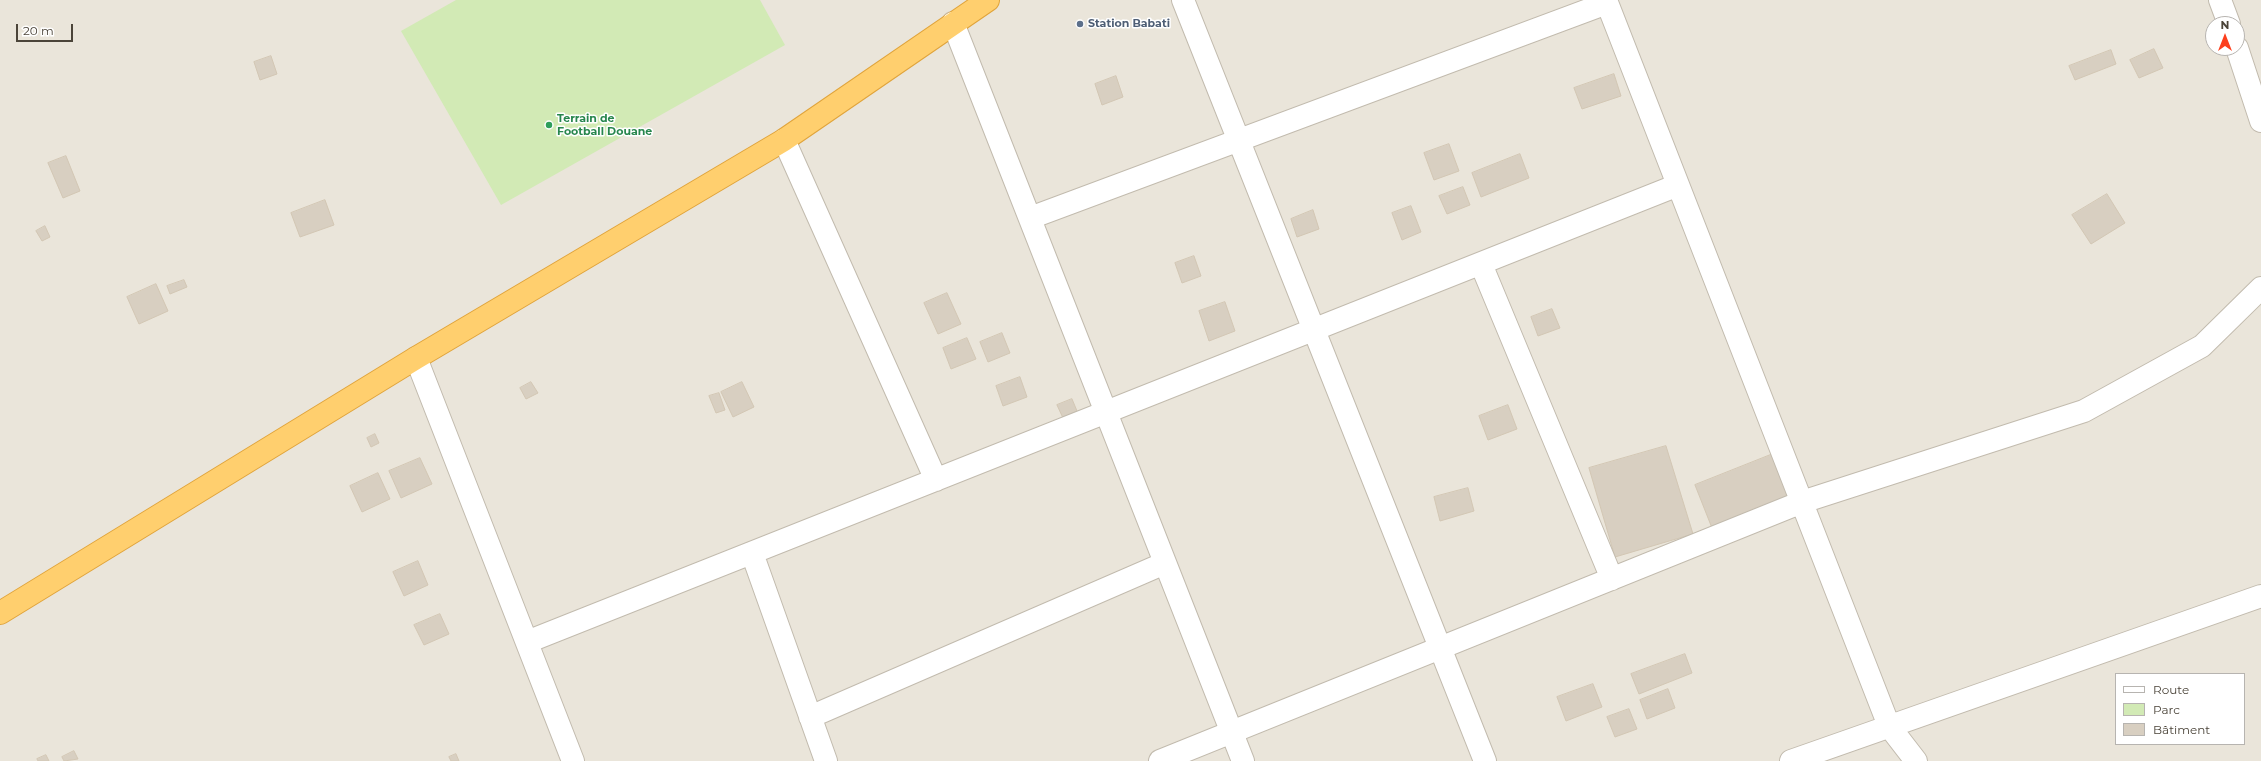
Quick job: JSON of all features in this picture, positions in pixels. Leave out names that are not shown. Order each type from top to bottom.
[{"type":"highway","points":[[0,613],[416,358],[784,140],[988,0]]},
{"type":"street","points":[[1182,0],[1485,761]]},
{"type":"street","points":[[2220,0],[2225,16]]},
{"type":"street","points":[[1030,218],[1606,2],[1889,726],[1916,761]]},
{"type":"street","points":[[953,24],[1107,412],[1243,761]]},
{"type":"street","points":[[2240,56],[2261,121]]},
{"type":"street","points":[[784,140],[936,480]]},
{"type":"street","points":[[527,642],[1678,186]]},
{"type":"street","points":[[1481,264],[1612,579]]},
{"type":"street","points":[[1160,761],[1802,502],[2084,411],[2202,346],[2261,288]]},
{"type":"street","points":[[416,358],[573,761]]},
{"type":"street","points":[[752,553],[826,761]]},
{"type":"street","points":[[810,718],[1165,563]]},
{"type":"street","points":[[1791,761],[2261,596]]},
{"type":"shaded area","points":[[0,0],[2261,0],[2261,761],[0,761]]},
{"type":"green space","name":"Terrain de Football Douane","points":[[456,0],[760,0],[785,45],[501,205],[401,31]]},
{"type":"building","points":[[2154,49],[2163,68],[2139,78],[2130,60]]},
{"type":"building","points":[[2111,50],[2116,64],[2075,80],[2069,66]]},
{"type":"building","points":[[271,56],[277,74],[260,80],[254,62]]},
{"type":"building","points":[[1614,74],[1621,96],[1582,109],[1574,88]]},
{"type":"building","points":[[1116,76],[1123,97],[1102,105],[1095,84]]},
{"type":"building","points":[[1449,144],[1459,171],[1434,180],[1424,153]]},
{"type":"building","points":[[1520,154],[1529,178],[1481,197],[1472,173]]},
{"type":"building","points":[[66,156],[80,191],[63,198],[48,163]]},
{"type":"building","points":[[1463,187],[1470,205],[1447,214],[1439,196]]},
{"type":"building","points":[[2107,194],[2125,223],[2091,244],[2072,215]]},
{"type":"building","points":[[325,200],[334,225],[300,237],[291,213]]},
{"type":"building","points":[[1411,206],[1421,232],[1402,240],[1392,213]]},
{"type":"building","points":[[1313,210],[1319,229],[1297,237],[1291,219]]},
{"type":"building","points":[[45,226],[50,237],[42,241],[36,231]]},
{"type":"building","points":[[1194,256],[1201,276],[1182,283],[1175,263]]},
{"type":"building","points":[[184,280],[187,287],[170,294],[167,286]]},
{"type":"building","points":[[156,284],[168,311],[139,324],[127,297]]},
{"type":"building","points":[[947,293],[961,324],[938,334],[924,303]]},
{"type":"building","points":[[1225,302],[1235,331],[1209,341],[1199,311]]},
{"type":"building","points":[[1552,309],[1560,328],[1538,336],[1531,317]]},
{"type":"building","points":[[1002,333],[1010,353],[988,362],[980,342]]},
{"type":"building","points":[[967,338],[976,359],[951,369],[943,348]]},
{"type":"building","points":[[1020,377],[1027,397],[1003,406],[996,386]]},
{"type":"building","points":[[531,382],[538,393],[526,399],[520,388]]},
{"type":"building","points":[[742,382],[754,407],[733,417],[721,392]]},
{"type":"building","points":[[719,393],[725,410],[716,413],[709,396]]},
{"type":"building","points":[[1072,399],[1077,411],[1063,418],[1057,405]]},
{"type":"building","points":[[1508,405],[1517,429],[1488,440],[1479,416]]},
{"type":"building","points":[[375,434],[379,443],[371,447],[367,438]]},
{"type":"building","points":[[1666,446],[1693,534],[1615,557],[1589,468]]},
{"type":"building","points":[[1773,454],[1791,497],[1712,528],[1695,485]]},
{"type":"building","points":[[420,458],[432,484],[401,498],[389,471]]},
{"type":"building","points":[[378,473],[390,499],[362,512],[350,486]]},
{"type":"building","points":[[1468,488],[1474,511],[1440,521],[1434,497]]},
{"type":"building","points":[[418,561],[428,585],[404,596],[393,572]]},
{"type":"building","points":[[440,614],[449,634],[424,645],[414,625]]},
{"type":"building","points":[[1685,654],[1692,673],[1639,694],[1631,674]]},
{"type":"building","points":[[1593,684],[1602,707],[1566,721],[1557,697]]},
{"type":"building","points":[[1668,689],[1675,708],[1647,719],[1640,700]]},
{"type":"building","points":[[1629,709],[1637,729],[1615,737],[1607,717]]},
{"type":"building","points":[[74,751],[78,759],[64,761],[62,757]]},
{"type":"building","points":[[456,754],[459,761],[451,761],[449,757]]},
{"type":"building","points":[[46,755],[49,761],[38,761],[37,759]]},
{"type":"place","name":"Station Babati","points":[[1080,24]]},
{"type":"place","name":"Terrain de Football Douane","points":[[549,125]]}]
